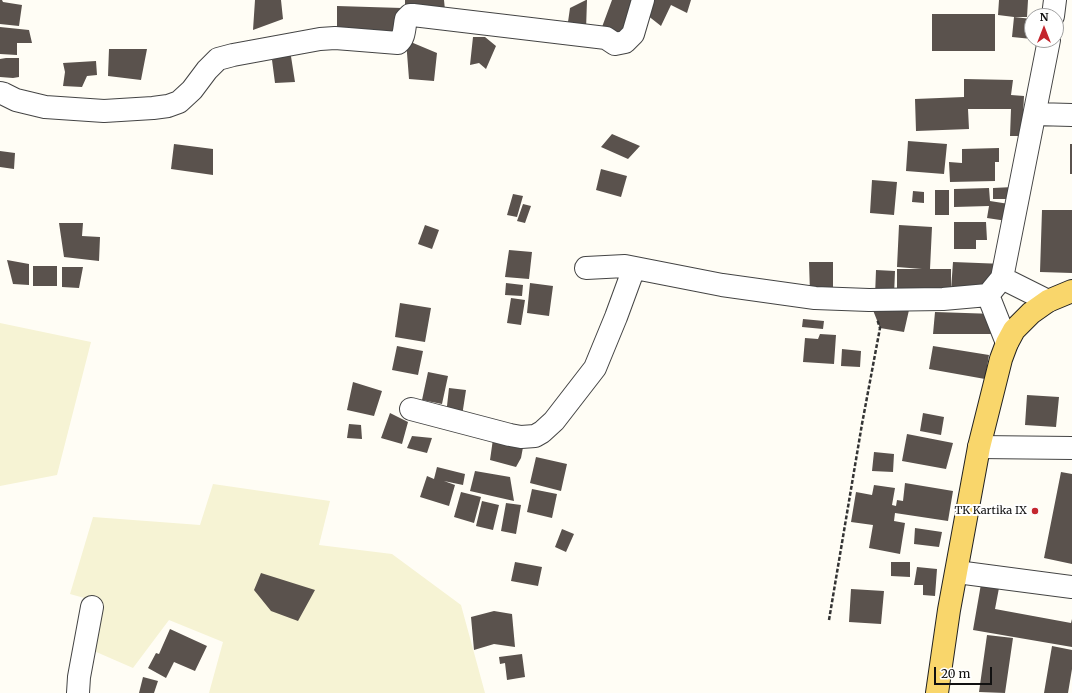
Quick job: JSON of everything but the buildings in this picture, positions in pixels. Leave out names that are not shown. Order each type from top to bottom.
[{"type":"main road","points":[[937,693],[949,610],[957,572],[978,447],[1001,359],[1014,330],[1031,313],[1048,301],[1072,291]]},
{"type":"street","points":[[0,93],[16,100],[45,107],[104,111],[168,106],[179,102],[192,90],[207,70],[218,59],[320,39],[335,38],[398,43],[402,38],[406,18],[410,15],[606,38],[615,44],[625,42],[633,34],[643,0]]},
{"type":"street","points":[[586,268],[625,266],[722,285],[815,298],[869,300],[943,299],[988,295],[1002,278],[1047,48]]},
{"type":"street","points":[[1035,114],[1072,115]]},
{"type":"street","points":[[411,409],[521,437],[535,436],[542,432],[554,422],[596,368],[634,268]]},
{"type":"street","points":[[1002,278],[1048,301]]},
{"type":"street","points":[[988,295],[1007,343]]},
{"type":"street","points":[[978,447],[1072,448]]},
{"type":"street","points":[[957,572],[1072,587]]},
{"type":"street","points":[[78,693],[79,677],[92,607]]},
{"type":"path","points":[[829,620],[862,424],[880,328],[869,300]]},
{"type":"shaded area","points":[[0,323],[91,342],[57,475],[0,486]]},
{"type":"shaded area","points":[[213,484],[330,501],[319,545],[392,554],[461,605],[485,693],[209,693],[223,642],[169,620],[133,668],[94,651],[102,603],[70,594],[93,517],[200,525]]},
{"type":"place","name":"TK Kartika IX","points":[[1035,511]]}]
